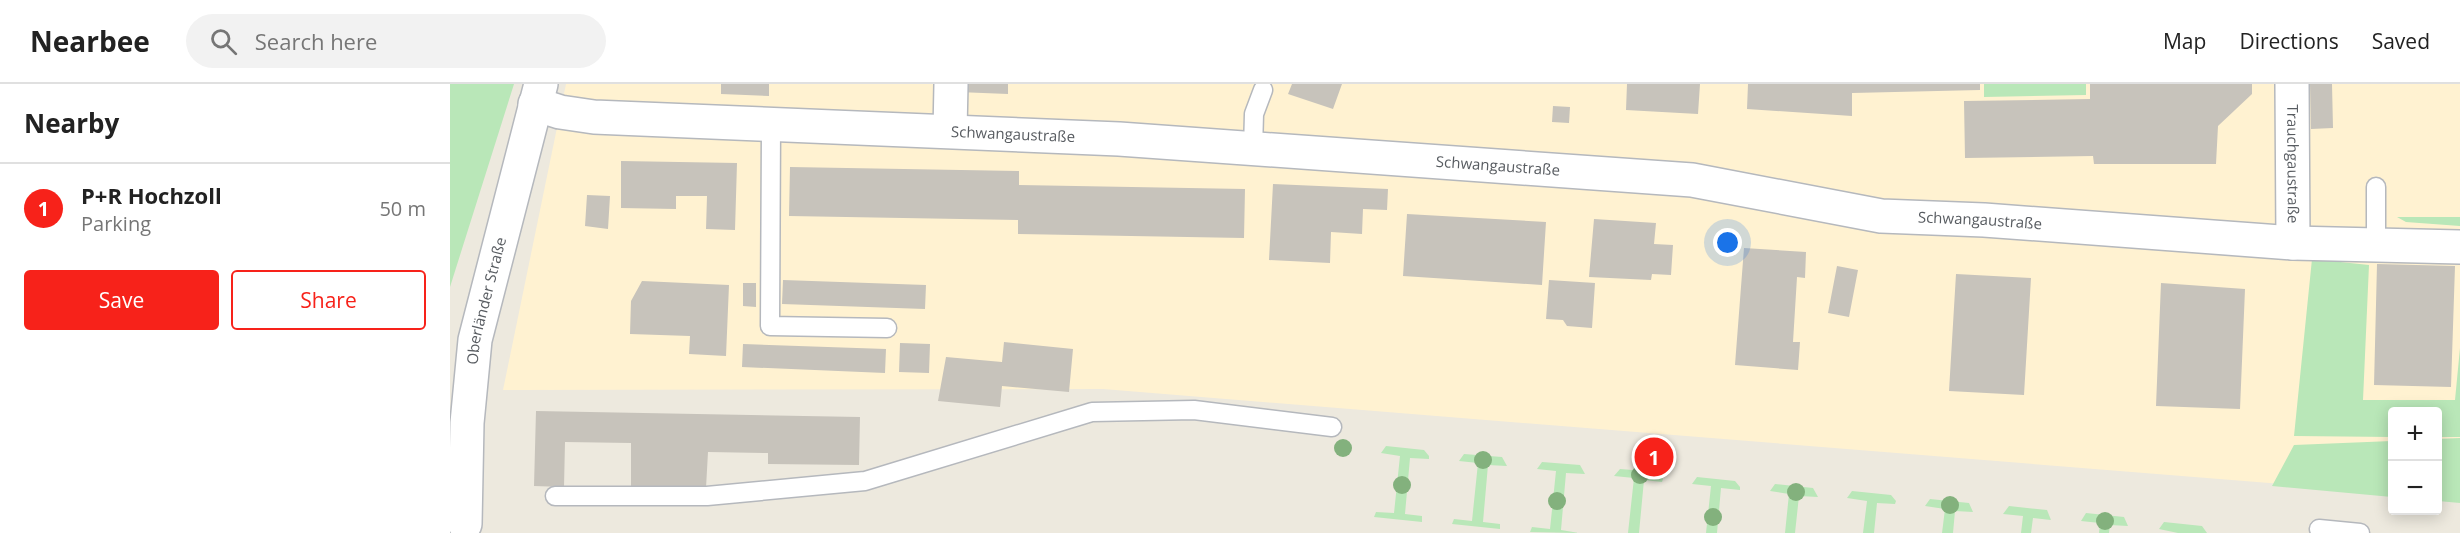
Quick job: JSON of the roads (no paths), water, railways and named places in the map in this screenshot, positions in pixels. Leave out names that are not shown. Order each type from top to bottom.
[{"type":"street","points":[[950,131],[951,84]]},
{"type":"street","name":"Trauchgaustraße","points":[[2292,84],[2293,243]]},
{"type":"street","name":"Schwangaustraße","points":[[538,94],[560,112],[594,117],[771,126],[950,131],[1253,149],[1692,180],[1881,216],[1984,220],[2293,243],[2460,247]]},
{"type":"street","name":"Oberländer Straße","points":[[465,524],[467,423],[475,340],[538,94]]},
{"type":"lane","points":[[1253,149],[1254,114],[1263,90]]},
{"type":"lane","points":[[771,126],[770,326],[887,328]]},
{"type":"lane","points":[[2376,188],[2376,245]]},
{"type":"lane","points":[[555,496],[707,496],[865,481],[1092,412],[1194,410],[1332,427]]},
{"type":"lane","points":[[2319,529],[2360,533]]},
{"type":"place","name":"P+R Hochzoll","points":[[1654,457]]}]
